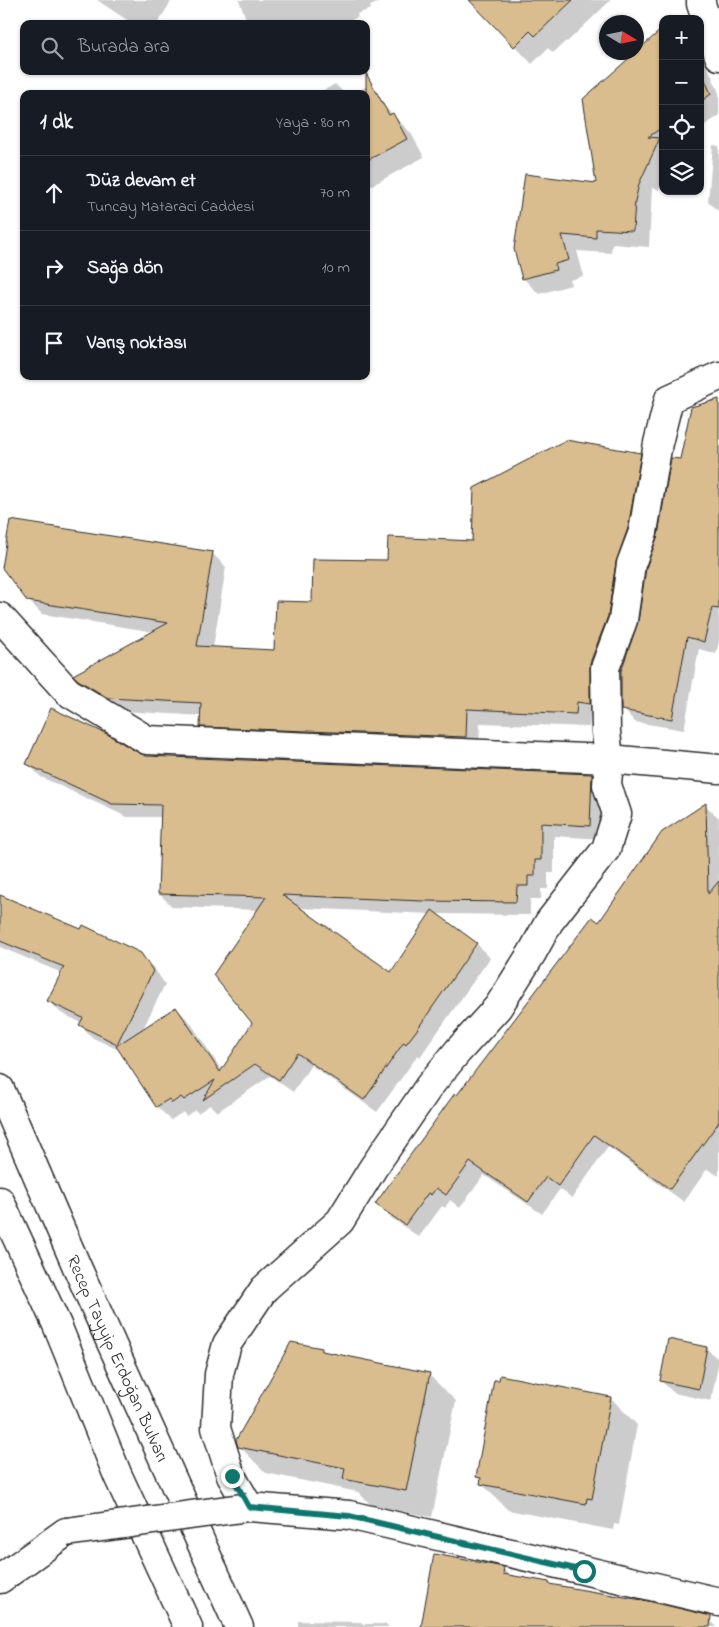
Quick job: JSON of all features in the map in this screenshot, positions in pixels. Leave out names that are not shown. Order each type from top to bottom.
[{"type":"street","points":[[701,0],[719,56]]},
{"type":"street","points":[[249,1507],[232,1476],[216,1428],[219,1374],[227,1344],[264,1289],[340,1221],[373,1168],[430,1085],[458,1051],[498,1008],[549,922],[606,849],[617,814],[607,785],[609,758],[606,732],[605,668],[623,620],[631,564],[643,532],[658,444],[669,399],[719,376]]},
{"type":"street","points":[[0,617],[68,692],[147,740],[609,758],[719,769]]},
{"type":"street","name":"Recep Tayyip Erdoğan Bulvarı","points":[[0,1089],[77,1267],[239,1627]]},
{"type":"street","points":[[0,1201],[57,1325],[118,1476],[188,1627]]},
{"type":"street","points":[[0,1579],[66,1532],[249,1507],[349,1516],[719,1602]]},
{"type":"building","points":[[469,0],[573,0],[535,36],[530,31],[514,47]]},
{"type":"building","points":[[659,32],[659,130],[648,137],[659,138],[659,140],[639,184],[635,201],[633,231],[596,229],[596,238],[562,235],[569,260],[555,264],[556,270],[522,279],[514,249],[525,174],[596,183],[583,99],[627,60],[644,60],[644,45]]},
{"type":"building","points":[[367,75],[389,115],[393,113],[407,139],[370,159],[370,90],[366,90]]},
{"type":"building","points":[[704,77],[711,94],[704,99]]},
{"type":"building","points":[[719,399],[719,609],[712,608],[704,642],[687,637],[672,719],[621,710],[621,671],[638,622],[646,568],[658,535],[671,458],[680,459],[691,407]]},
{"type":"building","points":[[566,440],[641,453],[628,528],[616,562],[608,616],[590,663],[590,704],[577,702],[576,714],[467,709],[466,737],[200,727],[201,703],[108,698],[73,675],[168,623],[27,601],[2,568],[10,520],[213,552],[197,646],[274,650],[276,601],[312,602],[313,559],[387,560],[388,537],[472,541],[474,488]]},
{"type":"building","points":[[51,708],[107,734],[146,756],[592,774],[590,826],[541,823],[541,860],[535,860],[535,876],[528,876],[528,886],[517,886],[516,902],[422,901],[282,895],[391,972],[432,910],[477,943],[416,1031],[406,1044],[404,1042],[364,1100],[297,1053],[279,1080],[255,1064],[203,1100],[215,1080],[184,1100],[181,1097],[172,1103],[169,1099],[156,1107],[116,1046],[176,1007],[220,1072],[252,1023],[213,975],[266,897],[158,894],[161,805],[112,804],[26,764]]},
{"type":"building","points":[[706,803],[708,894],[719,881],[719,1122],[670,1189],[594,1135],[558,1186],[546,1177],[528,1202],[470,1162],[446,1195],[436,1188],[431,1195],[428,1193],[405,1225],[375,1204],[455,1093],[457,1095],[592,917],[599,922],[662,832]]},
{"type":"building","points":[[0,895],[81,929],[83,925],[141,953],[153,971],[117,1044],[79,1025],[83,1018],[47,1001],[64,967],[0,941]]},
{"type":"building","points":[[668,1339],[707,1347],[699,1389],[660,1381]]},
{"type":"building","points":[[291,1342],[322,1348],[322,1351],[430,1373],[406,1491],[343,1479],[345,1468],[238,1447],[236,1440]]},
{"type":"building","points":[[500,1375],[611,1397],[592,1499],[587,1498],[586,1504],[480,1484],[481,1478],[476,1477],[494,1380],[499,1380]]},
{"type":"building","points":[[434,1554],[504,1567],[503,1574],[648,1601],[711,1616],[710,1627],[421,1627]]},
{"type":"route","points":[[232,1476],[249,1507],[349,1516],[584,1571]]}]
